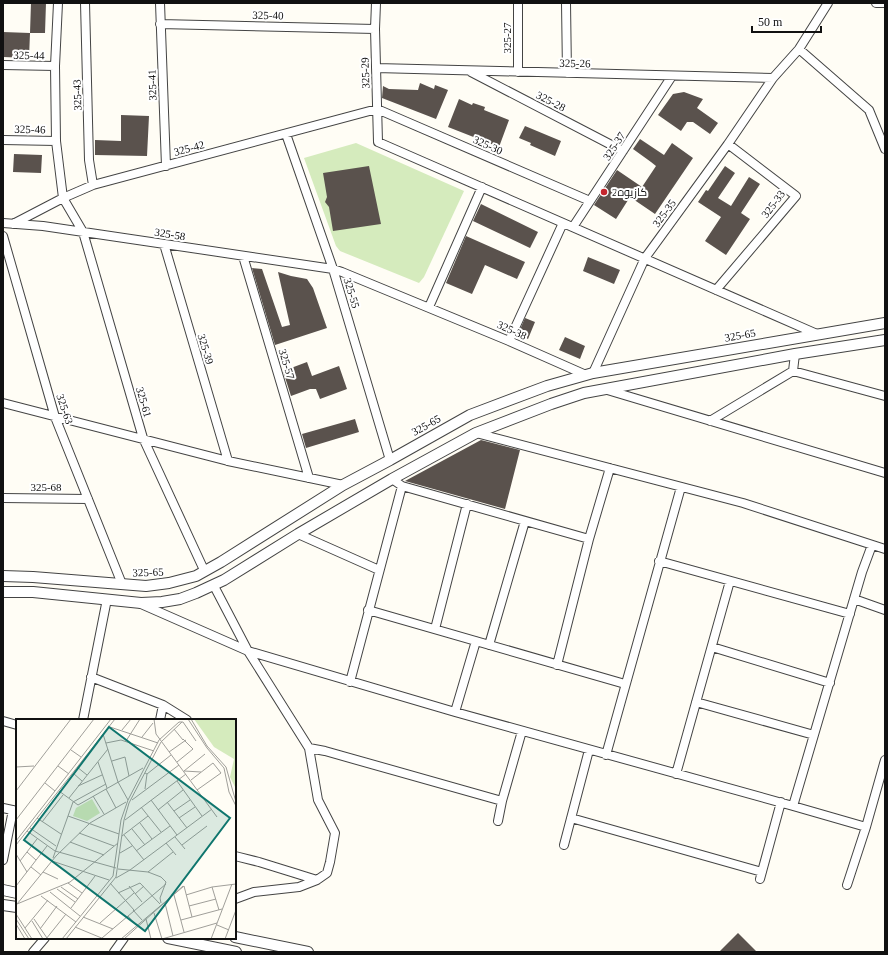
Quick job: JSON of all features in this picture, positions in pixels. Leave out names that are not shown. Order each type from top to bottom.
[{"type":"street","points":[[58,3],[55,66],[56,141],[63,198]]},
{"type":"street","name":"325-43","points":[[85,3],[90,160],[93,185]]},
{"type":"street","name":"325-41","points":[[160,3],[166,166]]},
{"type":"street","name":"325-29","points":[[376,3],[375,29],[378,142],[482,187]]},
{"type":"street","name":"325-27","points":[[518,3],[518,72]]},
{"type":"street","points":[[566,3],[567,73]]},
{"type":"street","name":"325-35","points":[[589,374],[645,258],[728,144],[773,78],[799,49],[828,3]]},
{"type":"street","points":[[876,3],[885,3]]},
{"type":"street","name":"325-40","points":[[160,24],[375,29]]},
{"type":"street","points":[[799,49],[869,110],[884,144]]},
{"type":"street","name":"325-44","points":[[3,65],[55,66]]},
{"type":"street","name":"325-26","points":[[376,68],[773,78]]},
{"type":"street","name":"325-28","points":[[468,71],[623,151]]},
{"type":"street","name":"325-37","points":[[573,227],[672,76]]},
{"type":"street","name":"325-42","points":[[12,224],[63,198],[93,185],[377,109]]},
{"type":"street","name":"325-30","points":[[377,109],[590,201]]},
{"type":"street","name":"325-55","points":[[286,134],[333,269],[390,460]]},
{"type":"street","name":"325-46","points":[[3,140],[56,141]]},
{"type":"street","name":"325-33","points":[[716,290],[796,196],[728,144]]},
{"type":"street","points":[[429,307],[482,187],[817,334]]},
{"type":"street","name":"325-61","points":[[63,198],[83,232],[143,438],[204,570]]},
{"type":"street","points":[[509,341],[563,222]]},
{"type":"street","name":"325-58","points":[[3,223],[43,226],[333,269]]},
{"type":"street","name":"325-63","points":[[3,236],[55,417],[122,584]]},
{"type":"street","name":"325-39","points":[[164,244],[228,461]]},
{"type":"street","name":"325-57","points":[[243,256],[309,478]]},
{"type":"street","name":"325-38","points":[[333,269],[429,307],[589,374]]},
{"type":"street","name":"325-65","points":[[3,576],[146,586],[169,583],[196,576],[204,570],[221,562],[343,485],[470,415],[547,386],[589,374],[885,323]]},
{"type":"street","points":[[3,592],[33,592],[141,603],[180,599],[214,586],[298,534],[476,432],[566,398],[584,393],[795,354],[885,340]]},
{"type":"street","points":[[794,371],[795,354]]},
{"type":"street","points":[[710,421],[794,371],[885,396]]},
{"type":"street","points":[[604,390],[885,473]]},
{"type":"street","points":[[3,403],[228,461],[343,485]]},
{"type":"street","points":[[476,432],[743,503],[885,549]]},
{"type":"street","points":[[432,436],[441,452]]},
{"type":"street","points":[[557,665],[589,539],[610,468]]},
{"type":"street","points":[[392,479],[402,486],[589,539]]},
{"type":"street","points":[[350,682],[402,486]]},
{"type":"street","points":[[606,755],[659,561],[681,487]]},
{"type":"street","name":"325-68","points":[[3,498],[88,498]]},
{"type":"street","points":[[434,629],[467,504]]},
{"type":"street","points":[[488,645],[525,521]]},
{"type":"street","points":[[298,534],[379,570]]},
{"type":"street","points":[[793,806],[862,572],[872,545]]},
{"type":"street","points":[[659,561],[850,614]]},
{"type":"street","points":[[33,577],[33,592]]},
{"type":"street","points":[[676,774],[730,581]]},
{"type":"street","points":[[214,586],[248,651],[309,748],[318,800],[335,832],[327,873],[317,880],[299,887],[254,892],[236,899]]},
{"type":"street","points":[[83,719],[108,599]]},
{"type":"street","points":[[854,599],[885,610]]},
{"type":"street","points":[[141,603],[248,651],[455,712],[866,827]]},
{"type":"street","points":[[368,610],[625,684]]},
{"type":"street","points":[[455,712],[476,641]]},
{"type":"street","points":[[712,647],[830,683]]},
{"type":"street","points":[[91,677],[163,705],[185,719]]},
{"type":"street","points":[[696,702],[814,735]]},
{"type":"street","points":[[160,719],[163,705]]},
{"type":"street","points":[[3,721],[16,725]]},
{"type":"street","points":[[498,821],[502,801],[522,731]]},
{"type":"street","points":[[309,748],[325,751],[502,801]]},
{"type":"street","points":[[564,845],[589,750]]},
{"type":"street","points":[[847,885],[866,827],[885,760]]},
{"type":"street","points":[[571,818],[761,876],[781,802]]},
{"type":"street","points":[[3,808],[15,810],[3,860]]},
{"type":"street","points":[[236,856],[317,880]]},
{"type":"street","points":[[3,890],[16,893]]},
{"type":"street","points":[[3,905],[16,908]]},
{"type":"street","points":[[236,937],[262,948],[308,952]]},
{"type":"street","points":[[33,952],[44,939]]},
{"type":"street","points":[[114,952],[123,939]]},
{"type":"street","points":[[172,939],[213,950],[236,952]]},
{"type":"green space","points":[[356,143],[464,191],[424,277],[419,283],[340,251],[336,246],[304,158]]},
{"type":"building","points":[[31,3],[46,3],[45,33],[30,33]]},
{"type":"building","points":[[3,32],[30,33],[29,58],[3,57]]},
{"type":"building","points":[[420,83],[434,89],[435,85],[448,90],[436,119],[382,98],[383,86],[389,89],[418,90]]},
{"type":"building","points":[[684,92],[703,99],[697,108],[718,123],[710,134],[693,122],[687,122],[681,131],[658,115],[673,94]]},
{"type":"building","points":[[459,99],[472,105],[473,103],[485,107],[484,110],[509,120],[499,147],[448,127]]},
{"type":"building","points":[[121,115],[149,116],[147,156],[95,155],[95,140],[121,141]]},
{"type":"building","points":[[525,126],[561,141],[555,156],[530,145],[531,143],[519,138]]},
{"type":"building","points":[[640,139],[664,155],[672,143],[693,158],[655,214],[630,197],[616,219],[594,205],[617,170],[642,187],[656,166],[633,149]]},
{"type":"building","points":[[14,154],[42,155],[41,173],[13,172]]},
{"type":"building","points":[[369,166],[381,224],[333,231],[329,207],[325,202],[327,197],[323,173]]},
{"type":"building","points":[[725,166],[735,173],[718,198],[731,206],[749,177],[760,184],[741,213],[750,219],[726,255],[705,241],[721,217],[698,202],[706,190],[708,191]]},
{"type":"building","points":[[481,204],[538,232],[530,248],[473,221]]},
{"type":"building","points":[[466,236],[525,262],[517,279],[485,265],[472,294],[446,283]]},
{"type":"building","points":[[588,257],[620,270],[614,284],[583,271]]},
{"type":"building","points":[[252,268],[262,269],[282,327],[290,325],[278,272],[307,279],[313,288],[327,328],[275,345]]},
{"type":"building","points":[[525,318],[535,322],[528,339],[518,334]]},
{"type":"building","points":[[565,337],[585,346],[580,359],[559,350]]},
{"type":"building","points":[[307,362],[312,376],[339,366],[347,389],[320,399],[316,389],[310,389],[291,396],[283,371]]},
{"type":"building","points":[[355,419],[359,432],[306,448],[302,434]]},
{"type":"building","points":[[481,440],[520,450],[505,509],[405,481]]},
{"type":"building","points":[[738,933],[757,952],[719,952]]},
{"type":"place","name":"كازيوه2","points":[[604,192]]}]
